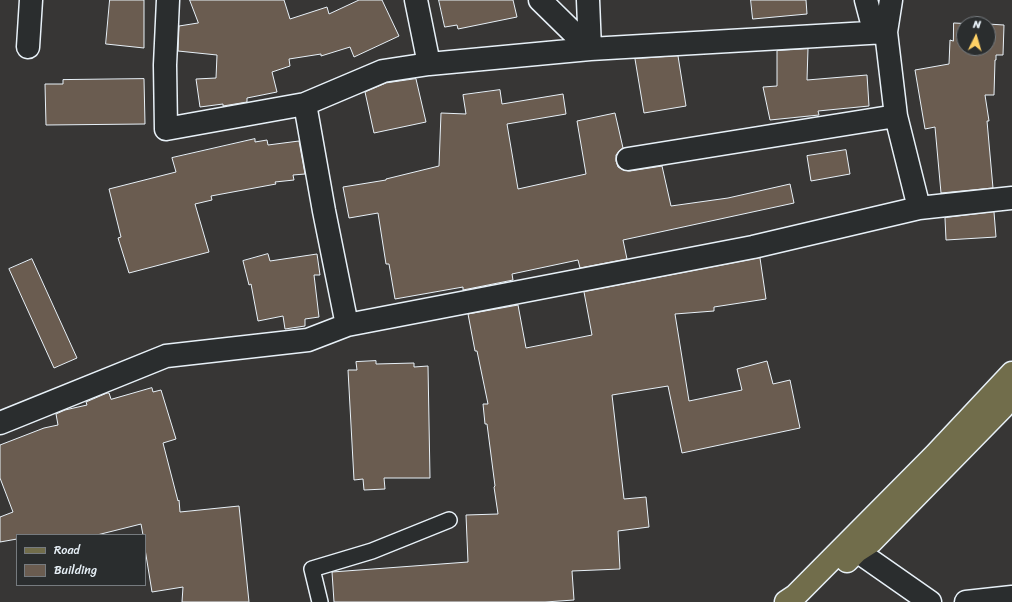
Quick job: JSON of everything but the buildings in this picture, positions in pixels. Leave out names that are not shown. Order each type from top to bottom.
[{"type":"main road","points":[[786,602],[795,596],[935,455],[1012,374]]},
{"type":"main road","points":[[804,602],[858,550],[871,542],[1012,397]]},
{"type":"street","points":[[28,47],[31,0]]},
{"type":"street","points":[[168,0],[165,65],[166,129],[305,104],[383,72],[428,64],[590,50],[886,32]]},
{"type":"street","points":[[416,0],[428,64]]},
{"type":"street","points":[[540,0],[590,50]]},
{"type":"street","points":[[588,0],[590,50]]},
{"type":"street","points":[[866,0],[872,19],[886,32]]},
{"type":"street","points":[[891,0],[886,32],[896,116],[919,208]]},
{"type":"street","points":[[305,104],[324,211],[347,325]]},
{"type":"street","points":[[628,159],[896,116]]},
{"type":"street","points":[[0,424],[166,356],[308,340],[347,325],[752,247],[919,208],[1012,198]]},
{"type":"street","points":[[858,550],[930,602]]},
{"type":"street","points":[[966,602],[1012,597]]},
{"type":"lane","points":[[320,602],[312,569],[372,551],[449,520]]}]
